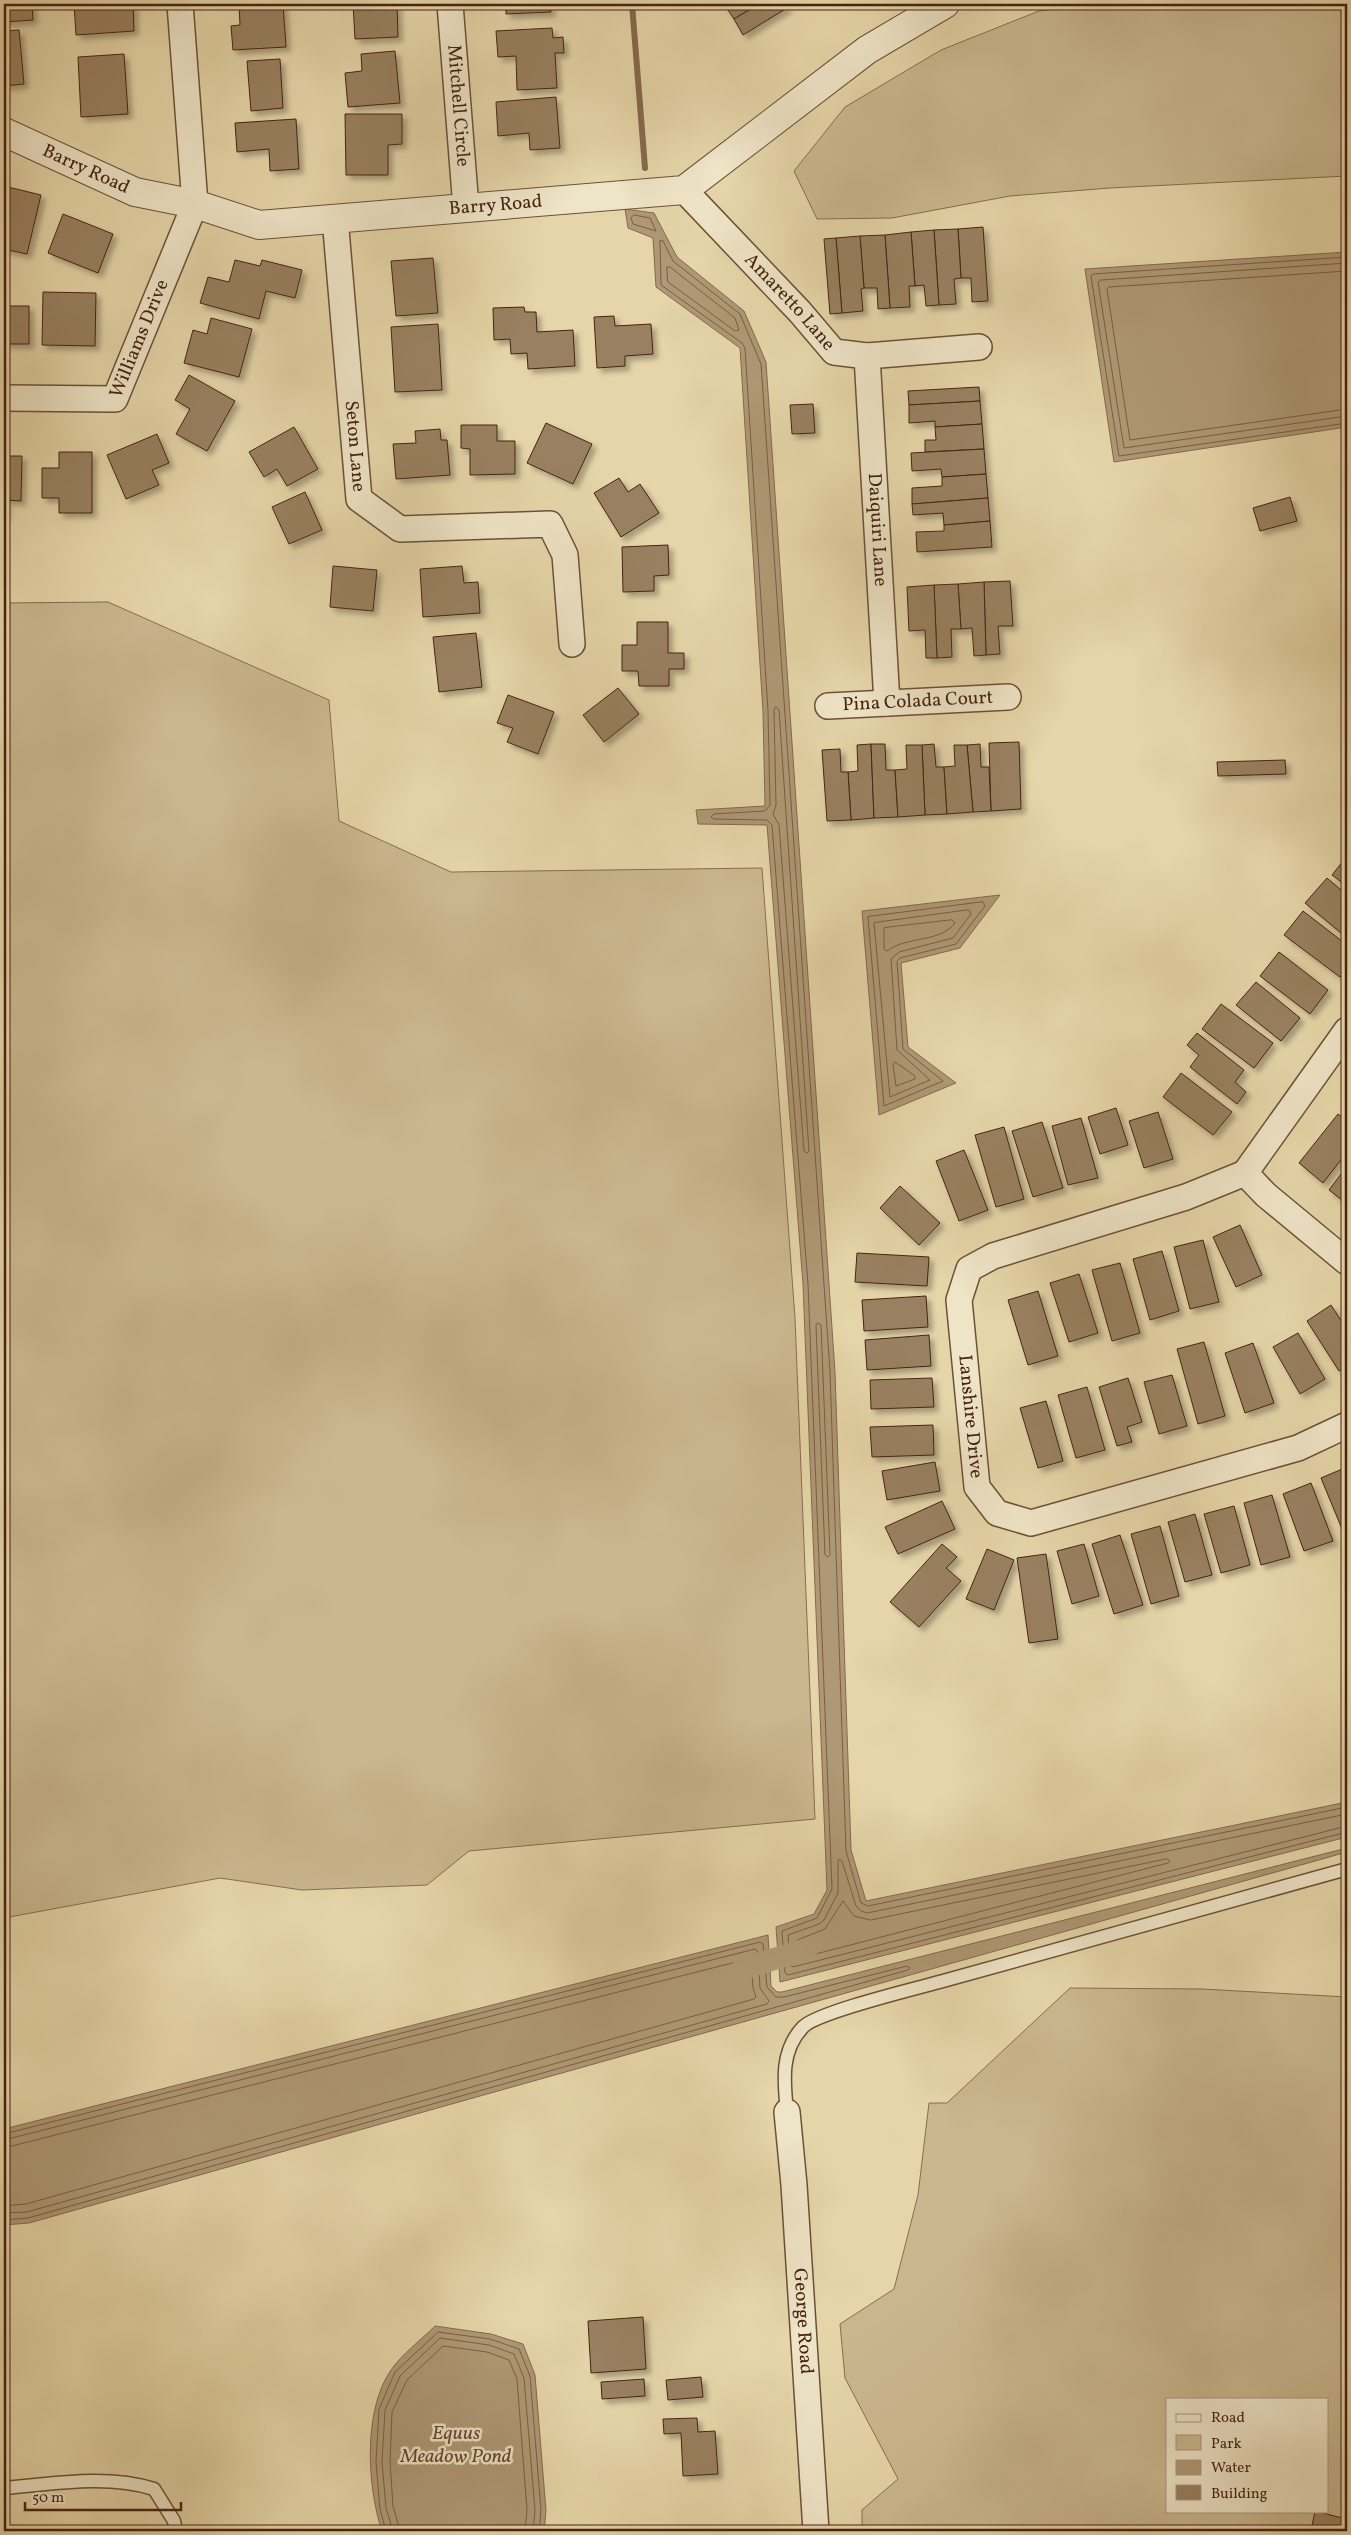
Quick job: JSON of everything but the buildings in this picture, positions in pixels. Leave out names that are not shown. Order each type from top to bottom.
[{"type":"street","points":[[180,4],[195,204]]},
{"type":"street","name":"Mitchell Circle","points":[[450,4],[466,208]]},
{"type":"street","points":[[684,190],[867,50],[945,4]]},
{"type":"street","name":"Barry Road","points":[[4,132],[134,192],[195,204],[260,225],[684,190]]},
{"type":"street","name":"Amaretto Lane","points":[[684,190],[800,312],[834,352],[867,356],[979,348]]},
{"type":"street","name":"Williams Drive","points":[[4,398],[115,399],[195,204]]},
{"type":"street","name":"Seton Lane","points":[[335,218],[359,499],[400,529],[550,524],[565,555],[572,644]]},
{"type":"street","name":"Daiquiri Lane","points":[[867,356],[887,703]]},
{"type":"street","name":"Pina Colada Court","points":[[828,706],[1008,697]]},
{"type":"street","points":[[1347,1030],[1245,1173],[1266,1195],[1347,1262]]},
{"type":"street","name":"Lanshire Drive","points":[[1245,1173],[1186,1197],[993,1256],[969,1269],[959,1300],[977,1487],[997,1513],[1032,1522],[1298,1448],[1347,1425]]},
{"type":"street","name":"George Road","points":[[787,2112],[794,2185],[816,2531]]},
{"type":"lane","points":[[787,2112],[784,2081],[787,2052],[804,2026],[822,2016],[902,1992],[1347,1869]]},
{"type":"lane","points":[[4,2488],[78,2481],[136,2483],[154,2489],[174,2521],[176,2531]]},
{"type":"green space","points":[[1095,4],[1347,4],[1347,176],[1110,188],[1010,196],[892,218],[817,219],[794,171],[845,107],[941,50],[1039,11]]},
{"type":"green space","points":[[108,602],[329,700],[339,821],[451,872],[762,868],[795,1318],[815,1819],[469,1851],[427,1885],[302,1890],[220,1878],[4,1918],[4,603]]},
{"type":"green space","points":[[1070,1988],[1202,1989],[1347,1997],[1347,2531],[862,2531],[862,2510],[898,2479],[845,2378],[840,2324],[894,2289],[918,2195],[929,2103],[947,2103]]},
{"type":"water","points":[[625,209],[654,213],[677,257],[744,311],[766,362],[835,1372],[851,1850],[866,1901],[1347,1802],[1347,1837],[780,1982],[776,1927],[814,1914],[827,1890],[803,1284],[767,825],[698,824],[696,810],[765,806],[763,712],[740,348],[656,287],[653,238],[628,228]]},
{"type":"water","points":[[1347,252],[1347,427],[1114,462],[1085,269]]},
{"type":"water","points":[[1000,895],[960,948],[901,963],[908,1047],[956,1083],[879,1115],[862,911]]},
{"type":"water","points":[[1347,1848],[1347,1852],[29,2223],[4,2225],[4,2129],[768,1935],[771,1986],[777,1992],[782,1992]]},
{"type":"water","name":"Equus Meadow Pond","points":[[435,2326],[491,2334],[523,2344],[535,2375],[546,2511],[544,2531],[382,2531],[373,2493],[371,2471],[370,2449],[376,2406],[382,2387],[395,2364]]},
{"type":"waterway","points":[[632,4],[645,168]]},
{"type":"waterway","points":[[742,1969],[807,1949]]}]
